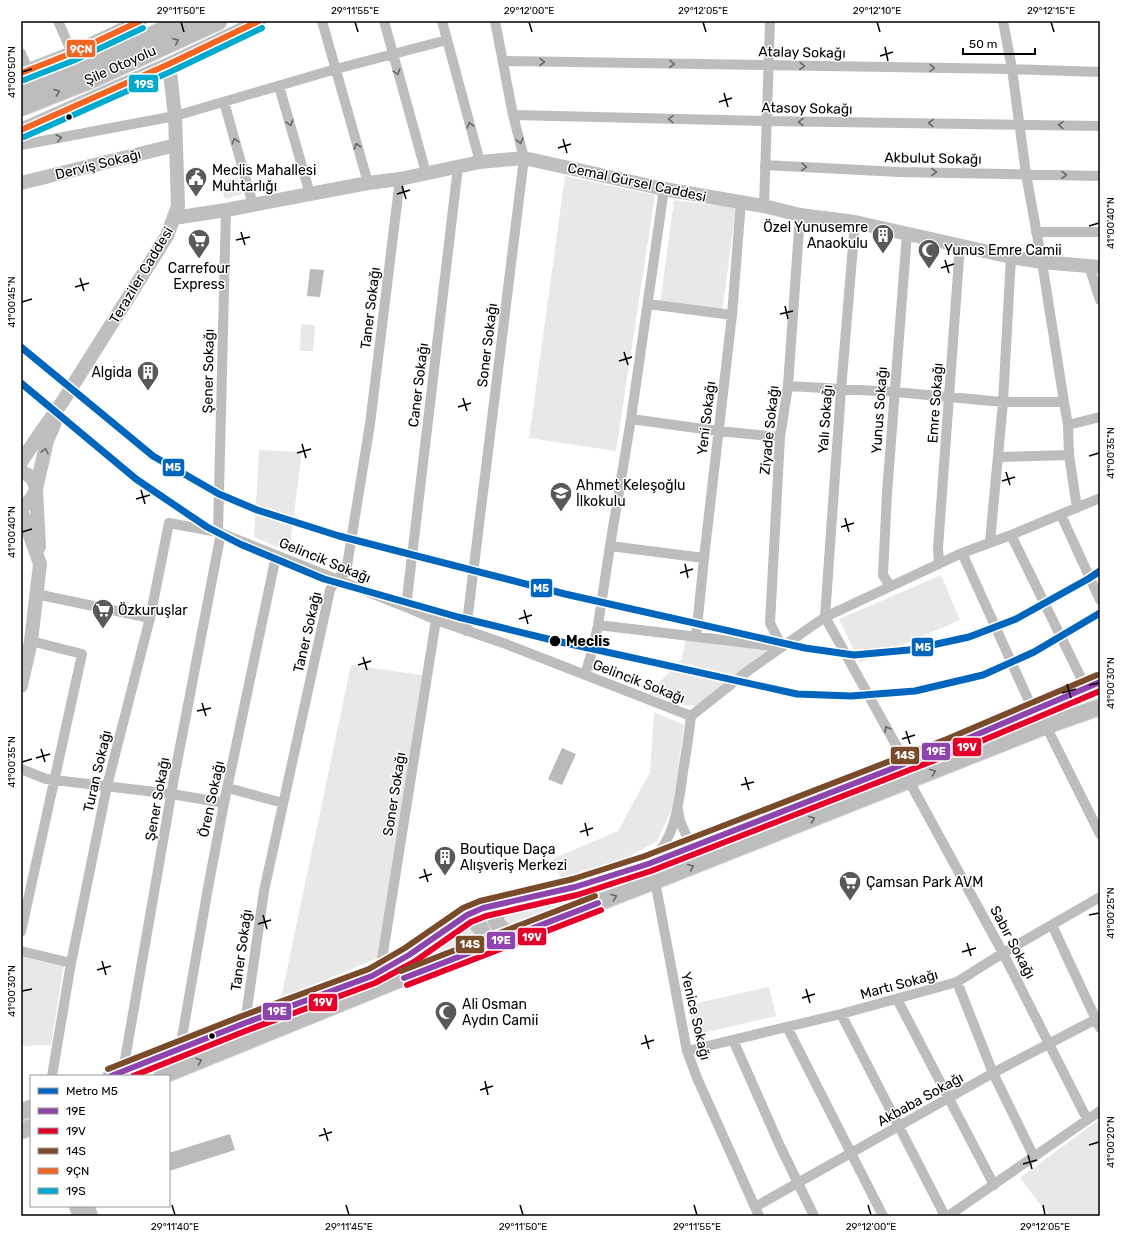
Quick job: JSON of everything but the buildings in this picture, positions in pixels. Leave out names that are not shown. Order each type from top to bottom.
[{"type":"highway","name":"Şile Otoyolu","points":[[21,94],[117,53],[182,21]]},
{"type":"highway","name":"Şile Otoyolu","points":[[21,107],[92,79],[218,21]]},
{"type":"main road","points":[[25,72],[72,54],[116,26],[140,21]]},
{"type":"main road","points":[[21,130],[169,64],[259,21]]},
{"type":"main road","name":"Teraziler Caddesi","points":[[21,462],[40,432],[63,401],[167,236],[174,218],[178,206],[175,116],[169,64]]},
{"type":"main road","name":"Derviş Sokağı","points":[[21,183],[176,145]]},
{"type":"main road","name":"Cemal Gürsel Caddesi","points":[[174,218],[226,210],[368,183],[400,179],[480,162],[524,158],[664,189],[764,206],[800,214],[855,222],[1011,257],[1042,262],[1094,267]]},
{"type":"main road","name":"Teraziler Caddesi","points":[[36,488],[47,441],[63,401]]},
{"type":"main road","points":[[21,472],[30,475],[36,488],[40,564],[31,641],[21,686]]},
{"type":"main road","points":[[36,488],[32,498],[21,512],[40,564]]},
{"type":"main road","points":[[117,1074],[245,1023],[372,976],[409,955],[467,915],[483,908],[574,887],[648,864],[906,763],[1069,695],[1098,696]]},
{"type":"main road","points":[[1069,695],[1076,698],[1079,703],[1079,715]]},
{"type":"main road","points":[[164,1075],[474,951],[1046,726],[1079,715],[1098,696]]},
{"type":"main road","points":[[504,902],[496,917],[497,922],[513,936]]},
{"type":"main road","points":[[467,915],[481,928],[484,933],[481,944],[474,951]]},
{"type":"street","points":[[58,21],[72,54]]},
{"type":"street","points":[[322,21],[368,183]]},
{"type":"street","points":[[384,21],[426,174]]},
{"type":"street","points":[[442,21],[480,162]]},
{"type":"street","points":[[494,21],[513,115],[524,158]]},
{"type":"street","points":[[764,206],[770,21]]},
{"type":"street","points":[[1003,21],[1012,69],[1018,124],[1026,174],[1042,262],[1068,425],[1068,455],[1077,508]]},
{"type":"street","points":[[21,145],[175,116],[336,69],[447,40]]},
{"type":"street","points":[[21,53],[25,72]]},
{"type":"street","name":"Atalay Sokağı","points":[[503,61],[1012,69],[1100,72]]},
{"type":"street","points":[[279,86],[310,194]]},
{"type":"street","points":[[224,102],[253,205]]},
{"type":"street","name":"Atasoy Sokağı","points":[[513,115],[767,121],[1100,126]]},
{"type":"street","name":"Soner Sokağı","points":[[466,631],[524,158]]},
{"type":"street","name":"Akbulut Sokağı","points":[[765,165],[899,172],[1100,176]]},
{"type":"street","name":"Caner Sokağı","points":[[406,607],[458,167]]},
{"type":"street","name":"Taner Sokağı","points":[[245,1023],[264,891],[330,590],[336,580],[346,572],[370,424],[400,179]]},
{"type":"street","points":[[585,675],[598,625],[631,419],[664,189]]},
{"type":"street","name":"Yeni Sokağı","points":[[696,637],[732,315],[741,202]]},
{"type":"street","name":"Şener Sokağı","points":[[117,1074],[172,794],[219,532],[226,210]]},
{"type":"street","name":"Ziyade Sokağı","points":[[782,647],[770,623],[780,438],[788,386],[800,214]]},
{"type":"street","name":"Yalı Sokağı","points":[[825,617],[841,390],[855,222]]},
{"type":"street","points":[[1036,232],[1100,232]]},
{"type":"street","name":"Yunus Sokağı","points":[[890,586],[882,575],[906,234]]},
{"type":"street","name":"Emre Sokağı","points":[[940,564],[938,548],[960,245]]},
{"type":"street","points":[[990,542],[1004,402],[1011,257]]},
{"type":"street","points":[[1094,267],[1100,300]]},
{"type":"street","points":[[648,304],[732,315]]},
{"type":"street","points":[[788,386],[894,392],[1004,402],[1064,402]]},
{"type":"street","points":[[1068,425],[1100,417]]},
{"type":"street","points":[[631,419],[780,438]]},
{"type":"street","points":[[999,457],[1068,455]]},
{"type":"street","points":[[648,864],[658,854],[666,841],[678,810],[692,716],[749,670],[825,617],[962,553],[1011,535],[1100,498]]},
{"type":"street","points":[[1061,515],[1100,600]]},
{"type":"street","name":"Turan Sokağı","points":[[52,1075],[71,962],[107,786],[150,618],[169,523],[219,532]]},
{"type":"street","name":"Gelincik Sokağı","points":[[219,532],[436,620],[506,644],[692,716]]},
{"type":"street","points":[[1011,535],[1098,696]]},
{"type":"street","points":[[610,546],[704,558]]},
{"type":"street","points":[[962,553],[1033,710]]},
{"type":"street","name":"Ören Sokağı","points":[[180,1049],[224,803],[276,556]]},
{"type":"street","points":[[36,594],[150,618]]},
{"type":"street","points":[[825,617],[906,763]]},
{"type":"street","name":"Soner Sokağı","points":[[380,972],[436,620]]},
{"type":"street","points":[[598,625],[782,647]]},
{"type":"street","points":[[21,932],[82,654],[31,641]]},
{"type":"street","points":[[1046,726],[1100,834]]},
{"type":"street","points":[[21,769],[46,779],[172,794],[224,803]]},
{"type":"street","name":"Sabır Sokağı","points":[[909,781],[1003,953],[1087,1119]]},
{"type":"street","points":[[228,788],[283,803]]},
{"type":"street","points":[[678,810],[680,821],[687,837],[694,841],[705,842]]},
{"type":"street","name":"Yenice Sokağı","points":[[655,881],[687,1050],[697,1078],[757,1211]]},
{"type":"street","name":"Martı Sokağı","points":[[687,1050],[787,1028],[957,982],[1003,953],[1100,897]]},
{"type":"street","points":[[1052,925],[1099,1021]]},
{"type":"street","points":[[21,951],[71,962]]},
{"type":"street","points":[[957,982],[993,1074],[1034,1157]]},
{"type":"street","points":[[897,999],[994,1184]]},
{"type":"street","points":[[841,1014],[945,1216]]},
{"type":"street","name":"Akbaba Sokağı","points":[[757,1211],[798,1183],[949,1098],[1050,1044],[1099,1021]]},
{"type":"street","points":[[787,1028],[884,1216]]},
{"type":"street","points":[[733,1040],[780,1146],[814,1216]]},
{"type":"street","points":[[948,1216],[1100,1111]]},
{"type":"shaded area","points":[[565,176],[655,195],[616,451],[529,438]]},
{"type":"shaded area","points":[[238,177],[242,194],[225,199],[220,182]]},
{"type":"shaded area","points":[[674,200],[736,208],[722,312],[660,304]]},
{"type":"shaded area","points":[[310,269],[324,270],[320,297],[307,296]]},
{"type":"shaded area","points":[[301,324],[315,325],[313,351],[300,351]]},
{"type":"shaded area","points":[[259,450],[302,452],[289,552],[254,537]]},
{"type":"shaded area","points":[[941,575],[960,620],[860,663],[839,619]]},
{"type":"shaded area","points":[[686,639],[774,648],[700,706],[684,705],[649,694],[682,658]]},
{"type":"shaded area","points":[[351,665],[422,675],[378,958],[281,998]]},
{"type":"shaded area","points":[[1065,702],[1068,705],[1069,711],[689,858],[688,854]]},
{"type":"shaded area","points":[[654,712],[684,725],[673,807],[657,841],[630,856],[561,879],[552,859],[618,831],[650,772]]},
{"type":"shaded area","points":[[562,748],[576,754],[562,785],[548,779]]},
{"type":"shaded area","points":[[669,862],[671,866],[573,903],[512,923],[504,922],[502,913],[506,910],[593,890]]},
{"type":"shaded area","points":[[465,925],[471,926],[477,933],[475,942],[139,1075],[126,1075],[213,1040]]},
{"type":"shaded area","points":[[21,955],[64,964],[51,1045],[21,1046]]},
{"type":"shaded area","points":[[769,987],[776,1016],[695,1035],[688,1005]]},
{"type":"shaded area","points":[[1100,1119],[1100,1216],[1049,1216],[1020,1178]]},
{"type":"shaded area","points":[[230,1134],[235,1150],[170,1171],[170,1153]]},
{"type":"metro line","name":"M5","points":[[21,347],[153,456],[219,494],[257,510],[339,536],[565,594],[805,648],[854,655],[909,650],[969,637],[1016,619],[1100,571]]},
{"type":"metro line","name":"M5","points":[[21,383],[136,479],[207,527],[240,544],[324,579],[458,617],[552,640],[797,694],[851,696],[915,691],[983,675],[1034,652],[1100,613]]},
{"type":"transit line","name":"9ÇN","points":[[21,73],[72,53],[140,21]]},
{"type":"transit line","name":"9ÇN","points":[[21,130],[169,64],[259,21]]},
{"type":"transit line","name":"19S","points":[[24,80],[75,60],[143,28]]},
{"type":"transit line","name":"19S","points":[[24,137],[172,71],[262,28]]},
{"type":"transit line","name":"14S","points":[[108,1069],[242,1016],[369,969],[405,948],[463,908],[480,901],[573,879],[645,856],[947,739],[1097,675]]},
{"type":"transit line","name":"19E","points":[[114,1075],[245,1023],[372,976],[409,955],[467,915],[483,908],[575,887],[648,864],[950,746],[1100,682]]},
{"type":"transit line","name":"19V","points":[[136,1075],[248,1030],[375,983],[414,962],[471,922],[486,916],[577,895],[651,871],[953,753],[1100,691]]},
{"type":"transit line","name":"14S","points":[[401,971],[595,896]]},
{"type":"transit line","name":"19E","points":[[404,978],[598,903]]},
{"type":"transit line","name":"19V","points":[[407,985],[601,910]]},
{"type":"place","name":"Meclis Mahallesi Muhtarlığı","points":[[196,198]]},
{"type":"place","name":"Özel Yunusemre Anaokulu","points":[[883,254]]},
{"type":"place","name":"Carrefour Express","points":[[199,260]]},
{"type":"place","name":"Yunus Emre Camii","points":[[929,270]]},
{"type":"place","name":"Algida","points":[[148,392]]},
{"type":"place","name":"Ahmet Keleşoğlu İlkokulu","points":[[561,512]]},
{"type":"place","name":"Özkuruşlar","points":[[103,630]]},
{"type":"place","name":"Meclis","points":[[555,641]]},
{"type":"place","name":"Boutique Daça Alışveriş Merkezi","points":[[445,876]]},
{"type":"place","name":"Çamsan Park AVM","points":[[850,902]]},
{"type":"place","name":"Ali Osman Aydın Camii","points":[[446,1032]]}]
